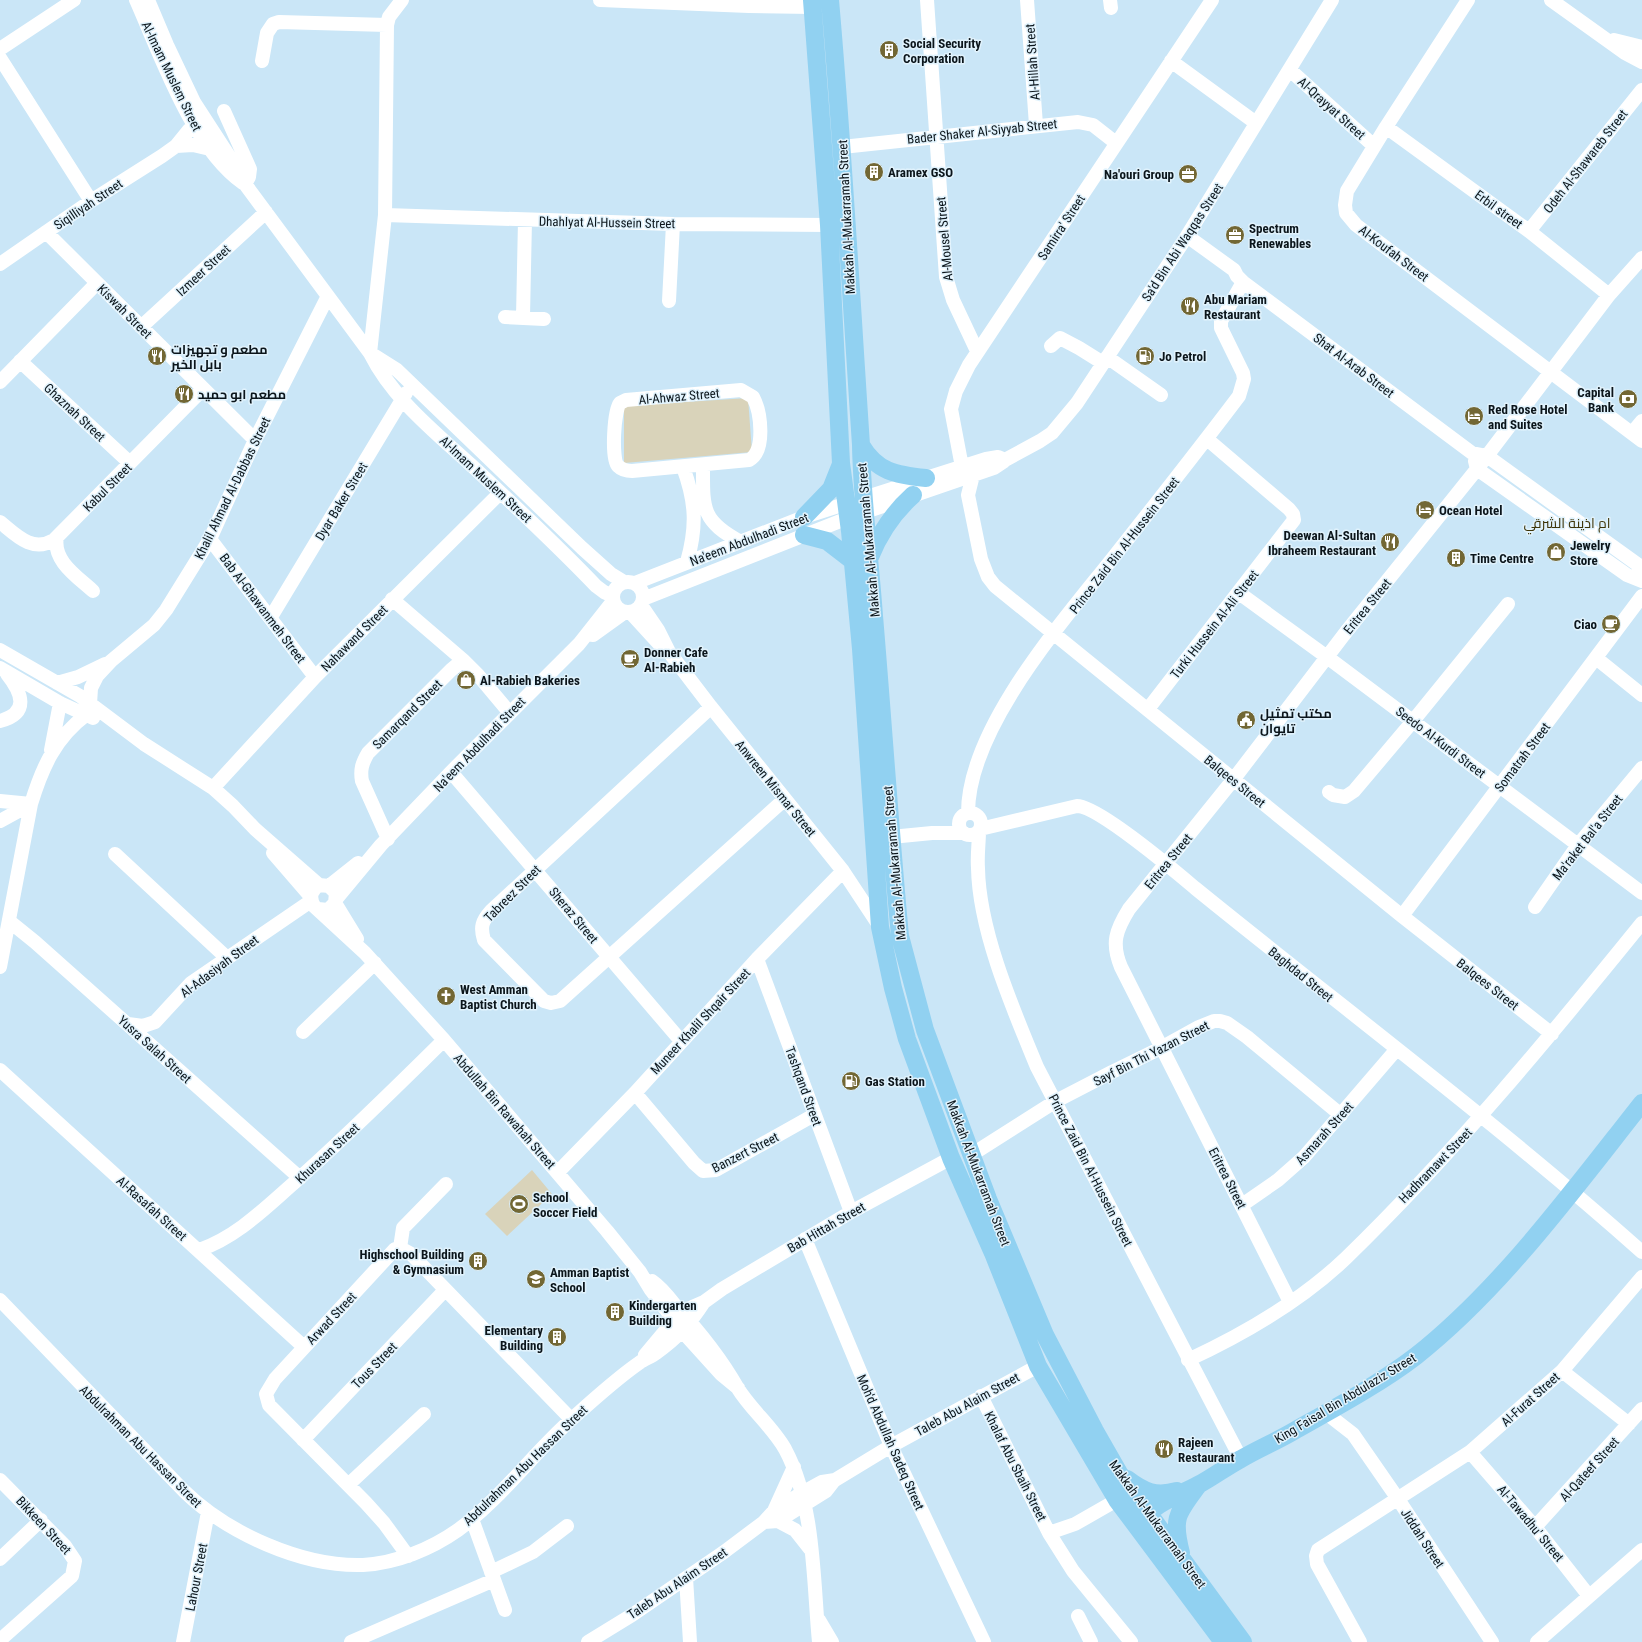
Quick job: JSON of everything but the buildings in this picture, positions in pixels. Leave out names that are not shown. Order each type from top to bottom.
[{"type":"main road","name":"Makkah Al-Mukarramah Street","points":[[830,0],[842,147],[861,445],[855,507]]},
{"type":"main road","name":"Makkah Al-Mukarramah Street","points":[[813,3],[829,225],[841,463],[855,507],[891,838],[900,936],[905,960],[925,1030],[971,1155],[1045,1335],[1095,1431],[1119,1473],[1243,1642]]},
{"type":"main road","points":[[861,445],[870,459],[882,469],[904,475],[926,478]]},
{"type":"main road","points":[[804,517],[831,489],[841,463]]},
{"type":"main road","points":[[804,535],[827,541],[861,559],[883,528],[903,504],[914,496]]},
{"type":"main road","name":"Makkah Al-Mukarramah Street","points":[[861,559],[861,649],[880,927],[893,988],[907,1039],[952,1158],[993,1254],[1038,1366],[1117,1500],[1223,1642]]},
{"type":"main road","name":"King Faisal Bin Abdulaziz Street","points":[[1148,1514],[1165,1501],[1199,1485],[1240,1459],[1326,1413],[1405,1364],[1435,1340],[1512,1263],[1573,1191],[1642,1103]]},
{"type":"main road","points":[[1119,1473],[1137,1487],[1152,1494],[1168,1494],[1199,1485]]},
{"type":"main road","points":[[1182,1557],[1176,1531],[1176,1518],[1199,1485]]},
{"type":"main road","points":[[1138,1530],[1148,1514]]},
{"type":"street","points":[[0,49],[74,0]]},
{"type":"street","name":"Al-Imam Muslem Street","points":[[136,0],[175,88],[200,123],[240,173],[245,184],[370,353],[376,366],[401,401],[500,493],[596,586],[613,598]]},
{"type":"street","name":"Al-Imam Muslem Street","points":[[148,0],[181,76],[210,149],[226,170],[245,184]]},
{"type":"street","points":[[370,353],[385,215],[387,25],[389,17],[402,0]]},
{"type":"street","points":[[600,0],[749,6],[813,3]]},
{"type":"street","name":"Al-Mousel Street","points":[[927,0],[946,277],[953,300],[977,351]]},
{"type":"street","name":"Al-Hillah Street","points":[[1027,0],[1036,125]]},
{"type":"street","name":"Samirra' Street","points":[[962,467],[952,419],[952,403],[966,371],[977,351],[1212,0]]},
{"type":"street","name":"Sa'd Bin Abi Waqqas Street","points":[[855,507],[914,496],[994,468],[1005,460],[1040,441],[1058,426],[1077,403],[1185,240],[1332,0]]},
{"type":"street","name":"Al-Koufah Street","points":[[1468,0],[1374,146],[1345,198],[1346,213],[1356,225],[1637,437]]},
{"type":"street","points":[[1551,0],[1604,37],[1625,54],[1642,60],[1642,49],[1604,37]]},
{"type":"street","points":[[262,61],[267,33],[272,24],[278,22],[387,25]]},
{"type":"street","points":[[0,58],[91,201]]},
{"type":"street","points":[[1171,61],[1256,123]]},
{"type":"street","name":"Al-Qrayyat Street","points":[[1290,70],[1374,146]]},
{"type":"street","name":"Odeh Al-Shawareb Street","points":[[1530,231],[1608,130],[1642,89]]},
{"type":"street","points":[[224,111],[250,169],[249,177],[245,184]]},
{"type":"street","name":"Bader Shaker Al-Siyyab Street","points":[[842,147],[1036,125],[1078,122],[1087,123],[1099,129],[1116,143]]},
{"type":"street","name":"Siqilliyah Street","points":[[0,264],[91,201],[176,146],[184,135],[200,123]]},
{"type":"street","name":"Erbil street","points":[[1386,127],[1530,231],[1609,294]]},
{"type":"street","points":[[176,146],[193,145],[210,149]]},
{"type":"street","name":"Izmeer Street","points":[[141,327],[266,212]]},
{"type":"street","name":"DhahIyat Al-Hussein Street","points":[[385,215],[673,224],[829,225]]},
{"type":"street","points":[[523,317],[525,220]]},
{"type":"street","points":[[669,301],[673,224]]},
{"type":"street","name":"Kiswah Street","points":[[46,232],[255,440]]},
{"type":"street","name":"Shat Al-Arab Street","points":[[1185,240],[1230,277],[1240,279],[1472,453],[1487,456],[1637,564],[1642,572]]},
{"type":"street","name":"Eritrea Street","points":[[1290,1302],[1121,967],[1115,949],[1117,931],[1129,909],[1233,780],[1477,469],[1609,294],[1642,258]]},
{"type":"street","name":"Prince Zaid Bin Al-Hussein Street","points":[[1240,279],[1224,314],[1221,328],[1243,373],[1243,385],[1239,396],[1054,634],[1010,697],[995,723],[972,780],[971,826],[985,916],[994,951],[1006,990],[1029,1049],[1240,1459]]},
{"type":"street","points":[[0,382],[97,283]]},
{"type":"street","name":"Khalil Ahmad Al-Dabbas Street","points":[[88,710],[92,688],[97,676],[111,661],[154,625],[166,610],[210,539],[255,440],[328,296]]},
{"type":"street","points":[[505,318],[544,318]]},
{"type":"street","points":[[1050,346],[1060,338],[1105,360],[1161,395]]},
{"type":"street","name":"Al-Imam Muslem Street","points":[[370,353],[397,370],[582,548],[612,574],[630,583]]},
{"type":"street","name":"Ghaznah Street","points":[[20,361],[130,463]]},
{"type":"street","name":"Dyar Baker Street","points":[[271,617],[411,384]]},
{"type":"street","name":"Kabul Street","points":[[0,522],[28,543],[42,545],[57,537],[203,389]]},
{"type":"street","name":"Al-Ahwaz Street","points":[[741,390],[753,396],[756,402],[759,421],[759,443],[756,456],[749,460],[703,466],[632,471],[618,466],[614,458],[616,419],[618,406],[620,403],[626,400],[741,390]]},
{"type":"street","points":[[1637,437],[1642,421]]},
{"type":"street","name":"Turki Hussein Al-Ali Street","points":[[1148,709],[1294,520],[1293,514],[1289,509],[1207,439]]},
{"type":"street","points":[[1472,453],[1477,469],[1627,575],[1642,581]]},
{"type":"street","name":"Sa'd Bin Abi Waqqas Street","points":[[855,507],[926,478],[992,458],[998,457],[1005,460]]},
{"type":"street","points":[[703,466],[705,509],[712,522],[720,531],[742,542]]},
{"type":"street","points":[[683,467],[693,498],[695,525],[693,542],[687,562]]},
{"type":"street","name":"Balqees Street","points":[[973,476],[968,495],[981,560],[988,577],[995,586],[1402,916],[1552,1034]]},
{"type":"street","points":[[955,481],[968,495]]},
{"type":"street","name":"Nahawand Street","points":[[213,788],[315,677],[500,493]]},
{"type":"street","name":"Na'eem Abdulhadi Street","points":[[630,583],[742,542],[804,517],[855,507]]},
{"type":"street","name":"Na'eem Abdulhadi Street","points":[[579,644],[635,607],[804,535],[855,507]]},
{"type":"street","points":[[57,537],[56,547],[62,561],[93,591]]},
{"type":"street","name":"Bab Al-Ghawanmeh Street","points":[[210,539],[271,617],[315,677]]},
{"type":"street","points":[[630,583],[642,590],[635,607],[618,608],[613,598],[616,587],[630,583]]},
{"type":"street","name":"Seedo Al-Kurdi Street","points":[[1239,593],[1328,657],[1642,893]]},
{"type":"street","name":"Somatrah Street","points":[[1402,916],[1642,596]]},
{"type":"street","name":"Na'eem Abdulhadi Street","points":[[336,900],[384,842],[509,712],[579,644],[613,598]]},
{"type":"street","points":[[392,599],[463,660],[478,675],[509,712]]},
{"type":"street","points":[[1329,792],[1340,797],[1349,795],[1413,721],[1508,604]]},
{"type":"street","name":"Anwreen Mismar Street","points":[[635,607],[658,630],[669,652],[711,708],[843,871],[880,927]]},
{"type":"street","name":"Abdullah Bin Rawahah Street","points":[[0,650],[58,683],[88,710],[126,731],[213,788],[233,806],[255,829],[281,864],[313,902],[370,958],[444,1040],[558,1172],[640,1272],[651,1290],[728,1369],[738,1388],[772,1428],[785,1449],[799,1479],[811,1549],[819,1642]]},
{"type":"street","points":[[1596,658],[1642,695]]},
{"type":"street","name":"Samarqand Street","points":[[384,842],[362,781],[362,762],[371,750],[463,660]]},
{"type":"street","name":"Khalil Ahmad Al-Dabbas Street","points":[[58,683],[78,677],[111,661]]},
{"type":"street","points":[[0,721],[15,715],[20,708],[21,700],[19,691],[2,669]]},
{"type":"street","name":"Abdullah Bin Rawahah Street","points":[[2,669],[60,703],[88,710]]},
{"type":"street","points":[[0,967],[31,804],[50,754],[60,703]]},
{"type":"street","name":"Tabreez Street","points":[[711,708],[491,911],[482,924],[481,930],[484,940],[544,1001],[552,1003],[564,998],[785,799]]},
{"type":"street","points":[[50,754],[67,732],[88,710]]},
{"type":"street","name":"Ma'raket Bal'a Street","points":[[1535,907],[1578,845],[1642,768]]},
{"type":"street","name":"Sheraz Street","points":[[451,772],[681,1041]]},
{"type":"street","points":[[0,801],[31,804]]},
{"type":"street","points":[[0,821],[31,804]]},
{"type":"street","name":"Baghdad Street","points":[[891,838],[1013,820],[1067,807],[1083,806],[1099,814],[1166,864],[1396,1050],[1482,1116],[1573,1191],[1642,1252]]},
{"type":"street","name":"Abdullah Bin Rawahah Street","points":[[255,829],[324,885]]},
{"type":"street","name":"Na'eem Abdulhadi Street","points":[[324,885],[384,842]]},
{"type":"street","points":[[115,854],[227,958]]},
{"type":"street","name":"Muneer Khalil Shqair Street","points":[[558,1172],[635,1093],[757,959],[843,871]]},
{"type":"street","points":[[324,885],[333,889],[336,900],[328,910],[313,902],[312,892],[324,885]]},
{"type":"street","name":"Abdullah Bin Rawahah Street","points":[[336,900],[370,958]]},
{"type":"street","name":"Al-Adasiyah Street","points":[[128,1024],[143,1026],[155,1022],[191,983],[313,902]]},
{"type":"street","name":"Yusra Salah Street","points":[[9,921],[128,1024],[300,1178]]},
{"type":"street","name":"Hadhramawt Street","points":[[1188,1360],[1216,1346],[1290,1302],[1324,1278],[1346,1258],[1482,1116],[1552,1034],[1642,923]]},
{"type":"street","points":[[303,1032],[370,958]]},
{"type":"street","name":"Tashqand Street","points":[[757,959],[851,1212]]},
{"type":"street","name":"Sayf Bin Thi Yazan Street","points":[[971,1155],[1056,1101],[1206,1024],[1220,1021],[1247,1037],[1341,1115]]},
{"type":"street","name":"Khurasan Street","points":[[199,1250],[213,1245],[241,1229],[328,1153],[444,1040]]},
{"type":"street","name":"Asmarah Street","points":[[1242,1205],[1291,1170],[1341,1115],[1396,1050]]},
{"type":"street","name":"Al-Rasafah Street","points":[[0,1070],[304,1347]]},
{"type":"street","name":"Banzert Street","points":[[635,1093],[694,1163],[703,1171],[716,1170],[814,1115]]},
{"type":"street","name":"Bab Hittah Street","points":[[682,1322],[704,1302],[805,1239],[851,1212],[952,1158]]},
{"type":"street","points":[[446,1184],[403,1228],[395,1251],[411,1254],[571,1419]]},
{"type":"street","name":"Moh'd Abdullah Sadeq Street","points":[[805,1239],[891,1446],[984,1642]]},
{"type":"street","name":"Arwad Street","points":[[395,1251],[275,1379],[266,1394],[268,1405],[384,1523],[408,1556]]},
{"type":"street","name":"Al-Furat Street","points":[[1360,1642],[1322,1575],[1317,1564],[1316,1553],[1322,1546],[1470,1452],[1562,1371],[1642,1277]]},
{"type":"street","name":"Tous Street","points":[[302,1440],[445,1290]]},
{"type":"street","name":"Abdulrahman Abu Hassan Street","points":[[0,1300],[184,1491],[208,1512],[257,1539],[299,1555],[324,1562],[364,1565],[408,1556],[446,1537],[472,1519],[571,1419],[640,1362],[655,1354],[682,1322]]},
{"type":"street","name":"Taleb Abu Alaim Street","points":[[588,1642],[686,1578],[772,1518],[803,1499],[826,1491],[835,1480],[891,1446],[1038,1366]]},
{"type":"street","points":[[1562,1371],[1629,1424]]},
{"type":"street","name":"Khalaf Abu Sbaih Street","points":[[981,1396],[1049,1533],[1075,1524],[1117,1500]]},
{"type":"street","name":"Jiddah Street","points":[[1342,1403],[1353,1434],[1398,1499],[1492,1642]]},
{"type":"street","name":"Al-Qateef Street","points":[[1535,1527],[1642,1409]]},
{"type":"street","name":"Jiddah Street","points":[[1326,1413],[1353,1434]]},
{"type":"street","points":[[348,1485],[424,1414]]},
{"type":"street","name":"Al-Tawadhu' Street","points":[[1470,1452],[1535,1527],[1590,1596]]},
{"type":"street","points":[[794,1467],[772,1518],[795,1530],[811,1549]]},
{"type":"street","name":"Bikkeen Street","points":[[0,1480],[41,1520],[72,1555],[75,1561],[75,1568],[72,1576],[0,1640]]},
{"type":"street","name":"Lahour Street","points":[[183,1642],[208,1512]]},
{"type":"street","points":[[472,1519],[505,1610]]},
{"type":"street","points":[[0,1559],[41,1520]]},
{"type":"street","points":[[351,1642],[493,1576],[533,1552],[567,1526]]},
{"type":"street","points":[[1049,1533],[1074,1571],[1131,1642]]},
{"type":"street","points":[[1537,1642],[1642,1550]]},
{"type":"street","points":[[686,1578],[690,1642]]},
{"type":"street","points":[[816,1615],[832,1642]]},
{"type":"street","points":[[1078,1616],[1091,1642]]},
{"type":"shaded area","points":[[748,398],[752,452],[624,463],[624,406]]},
{"type":"shaded area","name":"School Soccer Field","points":[[532,1170],[552,1194],[507,1236],[485,1214]]},
{"type":"place","name":"Social Security Corporation","points":[[889,50]]},
{"type":"place","name":"Aramex GSO","points":[[874,172]]},
{"type":"place","name":"Na'ouri Group","points":[[1188,174]]},
{"type":"place","name":"Spectrum Renewables","points":[[1235,235]]},
{"type":"place","name":"Abu Mariam Restaurant","points":[[1190,306]]},
{"type":"place","name":"مطعم و تجهيزات بابل الخير","points":[[157,356]]},
{"type":"place","name":"Jo Petrol","points":[[1145,356]]},
{"type":"place","name":"مطعم ابو حميد","points":[[184,394]]},
{"type":"place","name":"Capital Bank","points":[[1628,399]]},
{"type":"place","name":"Red Rose Hotel and Suites","points":[[1474,416]]},
{"type":"place","name":"Ocean Hotel","points":[[1425,510]]},
{"type":"place","name":"Deewan Al-Sultan Ibraheem Restaurant","points":[[1390,542]]},
{"type":"place","name":"Jewelry Store","points":[[1556,552]]},
{"type":"place","name":"Time Centre","points":[[1456,558]]},
{"type":"place","name":"Ciao","points":[[1611,624]]},
{"type":"place","name":"Donner Cafe Al-Rabieh","points":[[630,659]]},
{"type":"place","name":"Al-Rabieh Bakeries","points":[[466,680]]},
{"type":"place","name":"مكتب تمثيل تايوان","points":[[1246,720]]},
{"type":"place","name":"West Amman Baptist Church","points":[[446,996]]},
{"type":"place","name":"Gas Station","points":[[851,1081]]},
{"type":"place","name":"School Soccer Field","points":[[519,1204]]},
{"type":"place","name":"Highschool Building & Gymnasium","points":[[478,1261]]},
{"type":"place","name":"Amman Baptist School","points":[[536,1279]]},
{"type":"place","name":"Kindergarten Building","points":[[615,1312]]},
{"type":"place","name":"Elementary Building","points":[[557,1337]]},
{"type":"place","name":"Rajeen Restaurant","points":[[1164,1449]]},
{"type":"district","name":"ام اذينة الشرقي","points":[[1567,523]]}]
